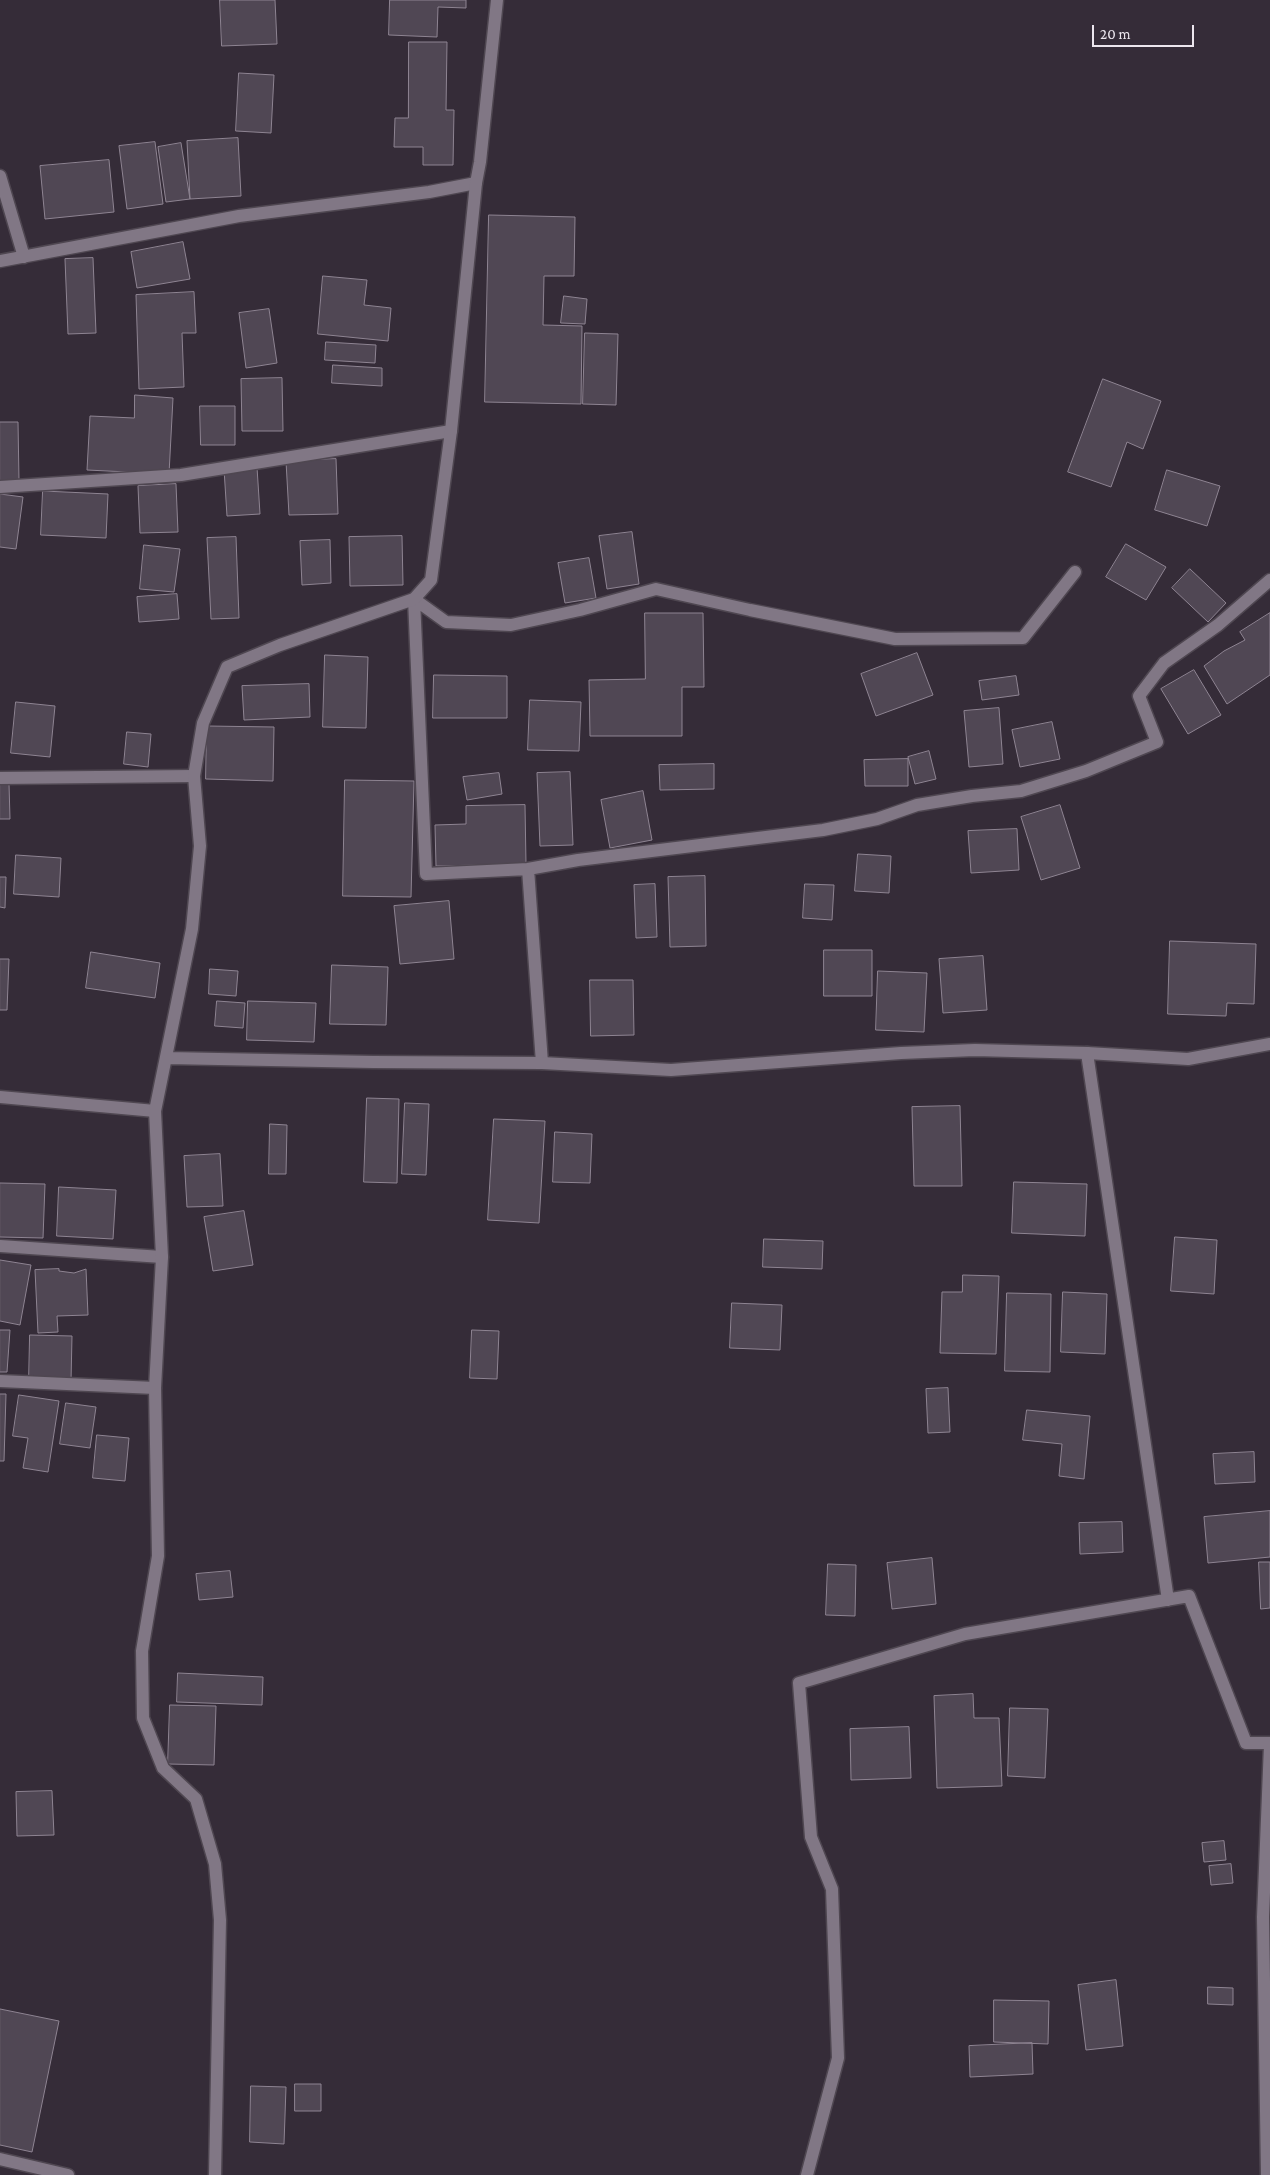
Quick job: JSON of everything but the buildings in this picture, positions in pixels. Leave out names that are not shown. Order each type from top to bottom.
[{"type":"street","points":[[215,2175],[220,1920],[216,1864],[196,1798],[163,1768],[143,1718],[142,1651],[158,1556],[155,1388],[162,1257],[155,1110],[167,1058],[193,920],[200,846],[194,776],[203,723],[227,666],[414,599],[431,580],[451,430],[476,183],[498,0]]},
{"type":"street","points":[[0,176],[24,257]]},
{"type":"street","points":[[0,261],[239,216],[429,192],[476,183]]},
{"type":"street","points":[[0,487],[181,475],[451,430]]},
{"type":"street","points":[[414,599],[446,622],[511,625],[580,610],[656,589],[895,639],[1023,638],[1074,572]]},
{"type":"street","points":[[414,599],[426,874],[528,870],[578,860],[823,830],[877,819],[917,805],[972,796],[1020,791],[1086,770],[1157,742],[1139,696],[1164,662],[1218,625],[1270,580]]},
{"type":"street","points":[[0,778],[194,776]]},
{"type":"street","points":[[528,870],[542,1063]]},
{"type":"street","points":[[167,1058],[542,1063],[671,1070],[901,1052],[975,1050],[1088,1053],[1188,1059],[1270,1044]]},
{"type":"street","points":[[1088,1053],[1168,1600]]},
{"type":"street","points":[[0,1097],[155,1110]]},
{"type":"street","points":[[0,1246],[162,1257]]},
{"type":"street","points":[[0,1381],[155,1388]]},
{"type":"street","points":[[807,2175],[838,2058],[832,1890],[811,1837],[799,1683],[966,1634],[1189,1596],[1246,1743],[1270,1744],[1263,1917],[1267,2175]]},
{"type":"street","points":[[0,2160],[68,2175]]}]
